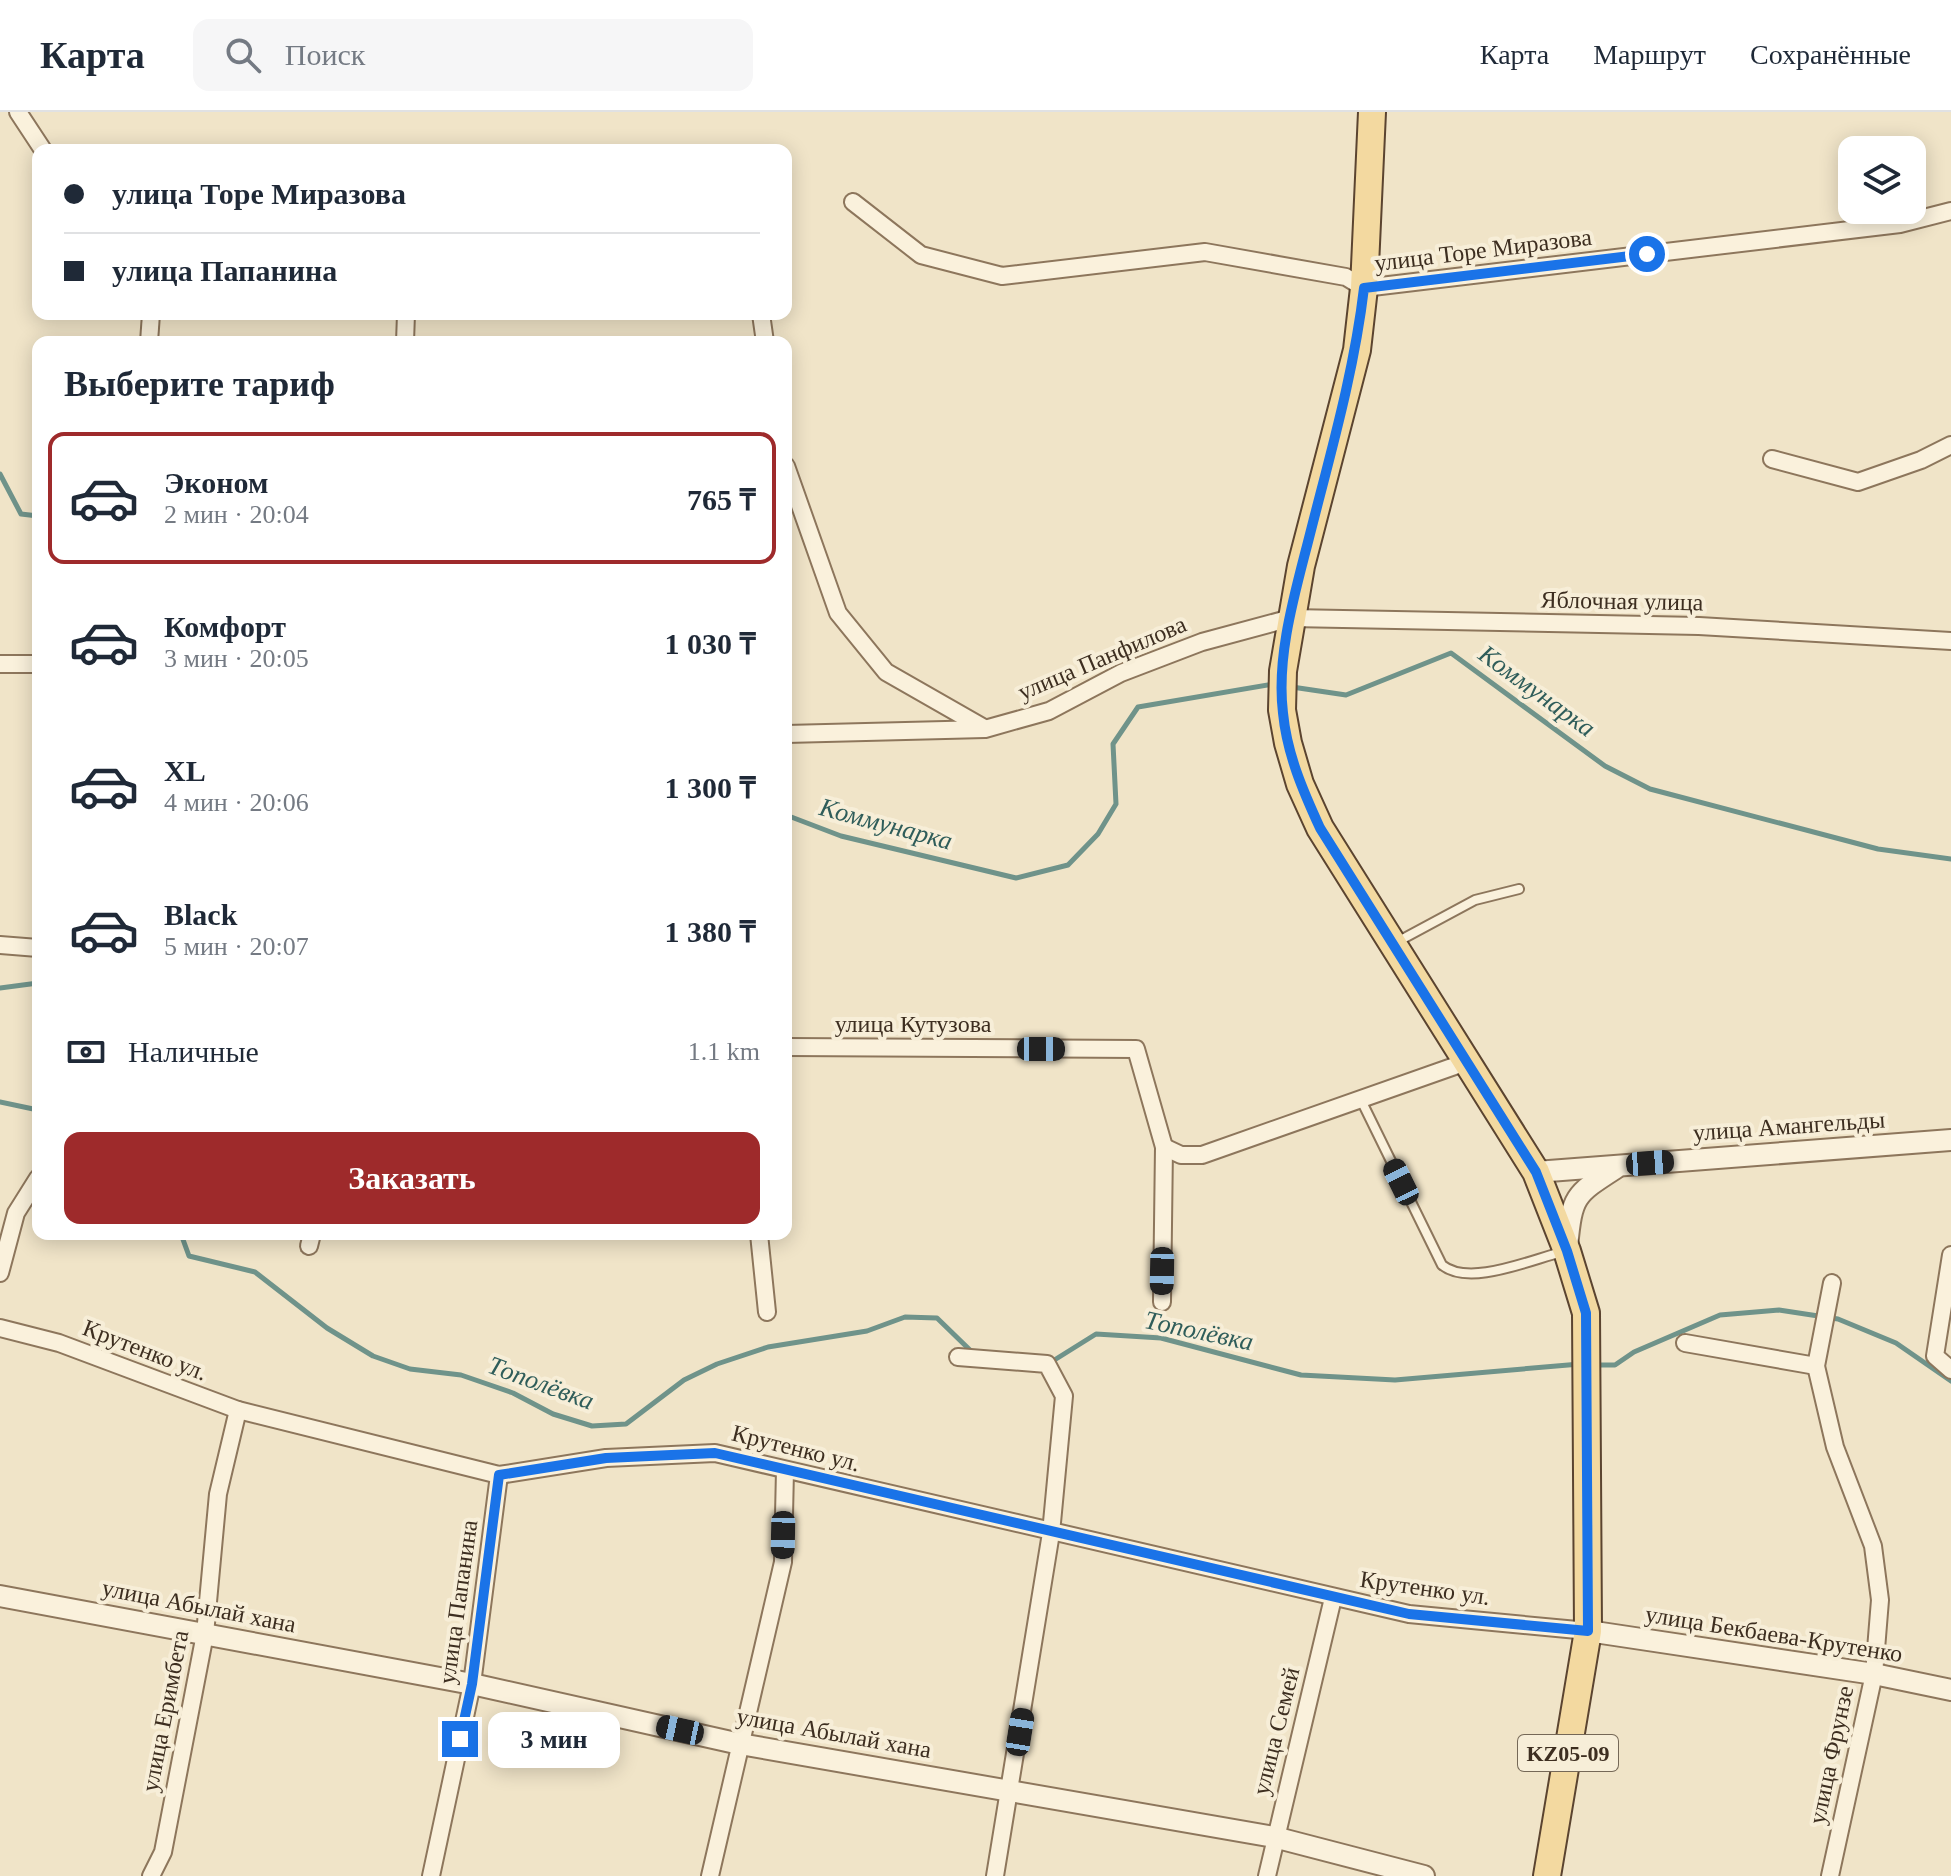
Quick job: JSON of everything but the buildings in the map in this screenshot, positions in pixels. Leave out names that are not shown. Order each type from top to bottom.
[{"type":"main road","name":"KZ05-09","points":[[1372,112],[1364,288],[1357,350],[1291,618],[1283,671],[1282,710],[1300,784],[1320,828],[1391,946],[1469,1061],[1536,1172],[1567,1251],[1586,1313],[1588,1631],[1547,1876]]},
{"type":"street","points":[[18,112],[39,144]]},
{"type":"street","name":"улица Торе Миразова","points":[[853,202],[921,255],[1002,276],[1205,252],[1346,277],[1364,288],[1900,224],[1951,211]]},
{"type":"street","points":[[1772,459],[1858,482],[1921,460],[1951,445]]},
{"type":"street","points":[[792,483],[838,613],[886,672],[985,729]]},
{"type":"street","name":"Яблочная улица","points":[[1291,618],[1699,626],[1951,641]]},
{"type":"street","name":"улица Панфилова","points":[[792,734],[985,729],[1049,711],[1121,673],[1202,642],[1291,618]]},
{"type":"street","points":[[0,664],[32,664]]},
{"type":"street","points":[[0,945],[32,948]]},
{"type":"street","name":"улица Кутузова","points":[[792,1047],[1136,1049],[1164,1147]]},
{"type":"street","points":[[1162,1302],[1164,1147],[1181,1155],[1202,1155],[1469,1061]]},
{"type":"street","name":"улица Амангельды","points":[[1536,1172],[1951,1140]]},
{"type":"street","points":[[1567,1251],[1571,1213],[1579,1192],[1620,1165]]},
{"type":"street","points":[[0,1273],[16,1213],[32,1188]]},
{"type":"street","points":[[760,1240],[767,1312]]},
{"type":"street","points":[[1951,1255],[1935,1356],[1951,1370]]},
{"type":"street","name":"улица Фрунзе","points":[[1830,1876],[1874,1674],[1880,1600],[1873,1546],[1835,1447],[1816,1366],[1832,1283]]},
{"type":"street","name":"Крутенко ул.","points":[[0,1328],[59,1343],[238,1410],[499,1475],[606,1458],[715,1453],[1409,1614],[1588,1631]]},
{"type":"street","points":[[1685,1343],[1816,1366]]},
{"type":"street","points":[[958,1357],[1047,1364],[1064,1396],[1051,1533],[995,1876]]},
{"type":"street","name":"улица Еримбета","points":[[151,1876],[163,1852],[205,1634],[218,1494],[238,1410]]},
{"type":"street","points":[[710,1876],[783,1562],[785,1470]]},
{"type":"street","name":"улица Папанина","points":[[431,1876],[472,1684],[499,1475]]},
{"type":"street","name":"улица Абылай хана","points":[[0,1596],[472,1684],[740,1744],[1274,1837],[1424,1876]]},
{"type":"street","name":"улица Семей","points":[[1267,1876],[1333,1598]]},
{"type":"street","name":"улица Бекбаева-Крутенко","points":[[1588,1631],[1874,1674],[1951,1690]]},
{"type":"lane","points":[[1391,946],[1475,900],[1519,889]]},
{"type":"lane","points":[[1360,1099],[1442,1265],[1451,1272],[1474,1274],[1567,1251]]},
{"type":"waterway","points":[[0,474],[21,514],[32,515]]},
{"type":"waterway","name":"Коммунарка","points":[[1292,687],[1346,695],[1451,653],[1605,766],[1650,789],[1878,849],[1951,859]]},
{"type":"waterway","name":"Коммунарка","points":[[792,817],[841,836],[1016,878],[1068,865],[1098,834],[1116,804],[1113,744],[1138,707],[1274,684]]},
{"type":"waterway","name":"Коммунарка","points":[[0,988],[32,984]]},
{"type":"waterway","name":"Тополёвка","points":[[0,1102],[32,1109]]},
{"type":"waterway","name":"Тополёвка","points":[[183,1240],[189,1256],[255,1272],[327,1328],[373,1356],[410,1369],[461,1375],[513,1393],[553,1414],[592,1426],[626,1424],[684,1380],[717,1364],[768,1347],[867,1331],[905,1317],[937,1318],[971,1351]]},
{"type":"waterway","name":"Тополёвка","points":[[1594,1365],[1615,1365],[1634,1352],[1720,1315],[1779,1310],[1838,1319],[1896,1343],[1951,1381]]},
{"type":"waterway","name":"Тополёвка","points":[[1048,1364],[1096,1334],[1161,1338],[1301,1375],[1395,1380],[1580,1364]]},
{"type":"route","points":[[460,1739],[472,1684],[499,1475],[606,1458],[715,1453],[1409,1614],[1588,1631],[1586,1313],[1567,1251],[1536,1172],[1469,1061],[1391,946],[1320,828],[1300,784],[1288,743],[1282,710],[1283,671],[1301,566],[1357,350],[1364,288],[1647,254]]}]
